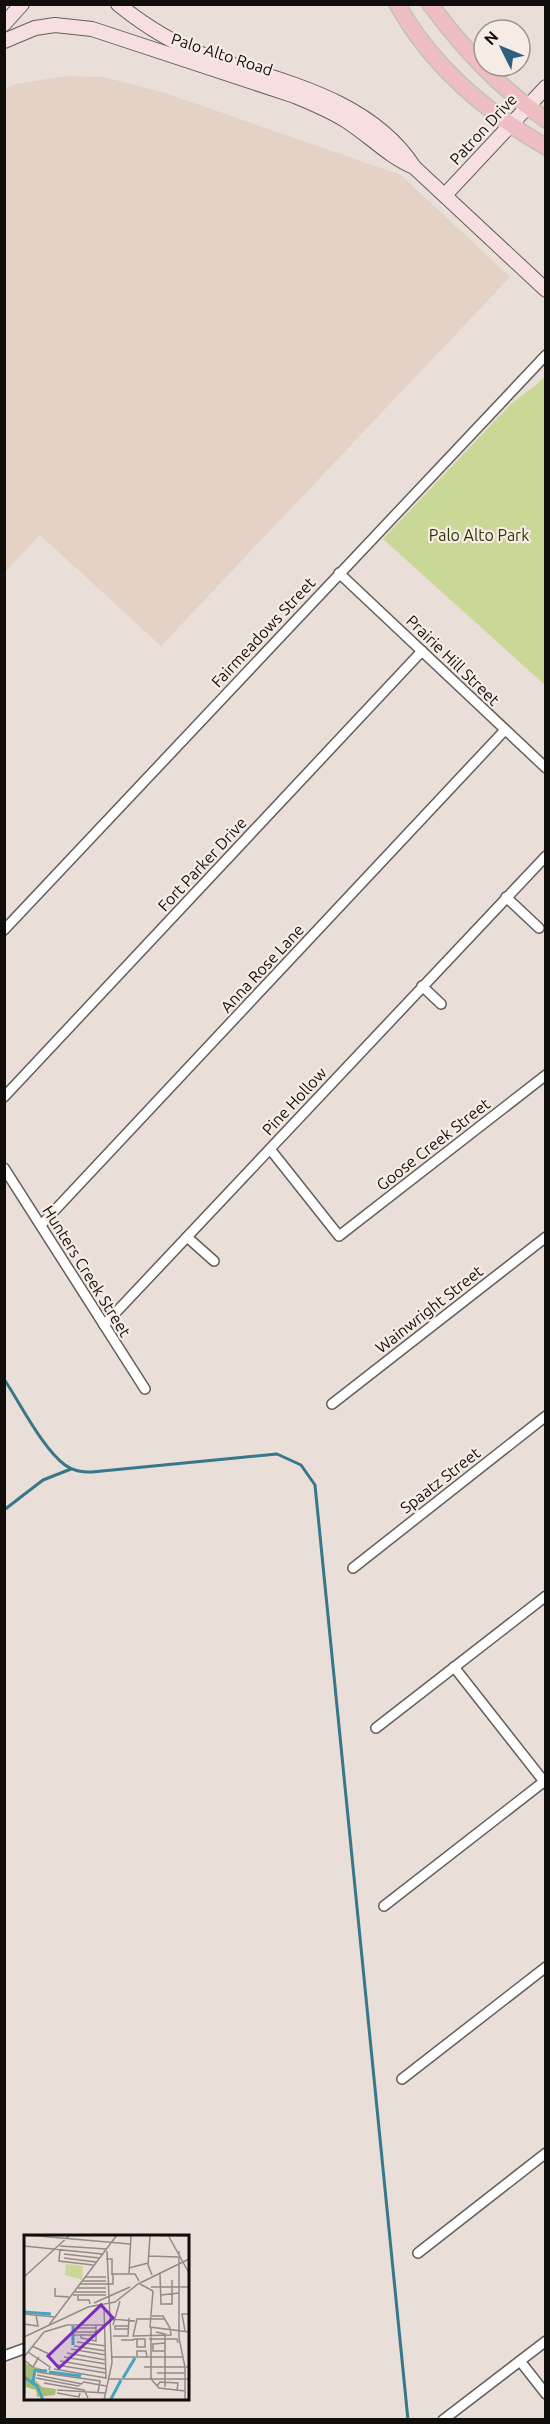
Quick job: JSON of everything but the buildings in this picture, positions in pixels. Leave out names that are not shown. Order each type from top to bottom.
[{"type":"main road","points":[[397,4],[436,58],[478,101],[510,125],[546,147]]},
{"type":"main road","points":[[430,4],[461,45],[526,107],[546,120]]},
{"type":"street","points":[[4,24],[22,4]]},
{"type":"street","name":"Palo Alto Road","points":[[118,4],[152,29],[183,46],[330,98],[393,141],[404,151],[414,167],[546,291]]},
{"type":"street","name":"Palo Alto Road","points":[[4,41],[35,28],[56,26],[92,29],[295,96],[324,108],[370,137],[396,159],[414,167]]},
{"type":"street","name":"Patron Drive","points":[[445,195],[546,87]]},
{"type":"street","name":"Fairmeadows Street","points":[[4,930],[546,355]]},
{"type":"street","name":"Prairie Hill Street","points":[[339,573],[546,768]]},
{"type":"street","name":"Fort Parker Drive","points":[[4,1097],[422,651]]},
{"type":"street","name":"Anna Rose Lane","points":[[41,1225],[505,730]]},
{"type":"street","name":"Pine Hollow","points":[[104,1325],[546,856]]},
{"type":"street","points":[[506,897],[539,928]]},
{"type":"street","points":[[422,986],[441,1004]]},
{"type":"street","name":"Goose Creek Street","points":[[270,1149],[339,1236],[546,1075]]},
{"type":"street","name":"Hunters Creek Street","points":[[4,1168],[144,1389]]},
{"type":"street","points":[[188,1236],[214,1261]]},
{"type":"street","name":"Wainwright Street","points":[[332,1404],[546,1237]]},
{"type":"street","name":"Spaatz Street","points":[[353,1568],[546,1416]]},
{"type":"street","points":[[376,1728],[546,1596]]},
{"type":"street","points":[[384,1906],[545,1782],[454,1667]]},
{"type":"street","points":[[402,2079],[546,1967]]},
{"type":"street","points":[[418,2253],[546,2153]]},
{"type":"street","points":[[443,2420],[546,2341]]},
{"type":"street","points":[[4,2356],[24,2349]]},
{"type":"street","points":[[520,2361],[546,2394]]},
{"type":"shaded area","points":[[67,76],[104,77],[165,93],[401,175],[510,277],[161,646],[40,535],[5,572],[5,89],[15,84]]},
{"type":"green space","name":"Palo Alto Park","points":[[545,376],[545,685],[383,539],[512,403]]},
{"type":"waterway","points":[[4,1379],[48,1448],[65,1465],[74,1470],[92,1472],[277,1454],[301,1465],[315,1485],[408,2420]]},
{"type":"waterway","points":[[4,1510],[43,1480],[71,1469]]}]
